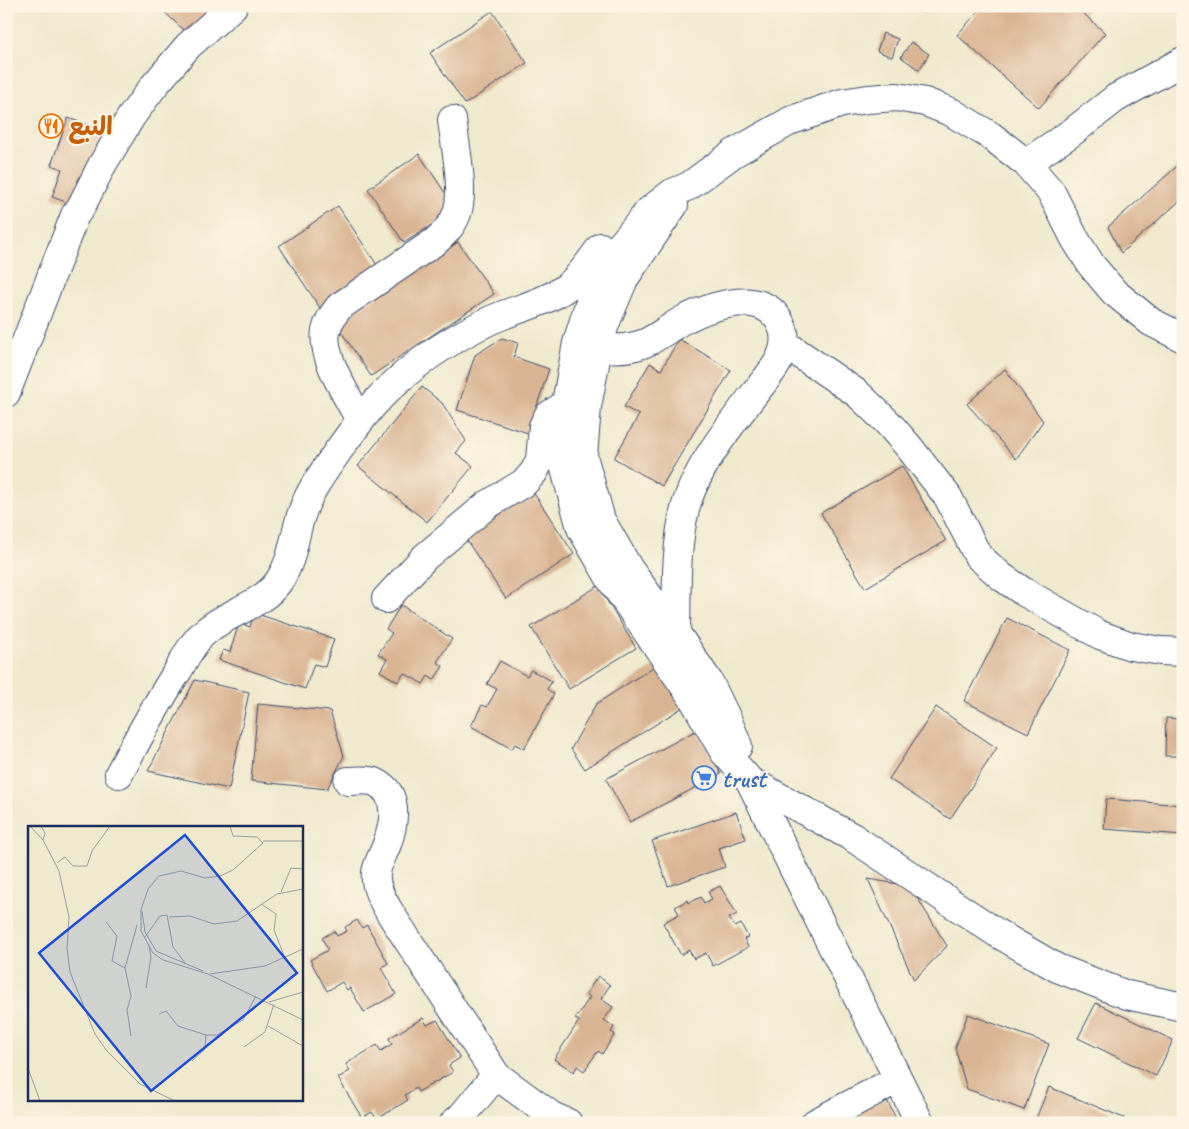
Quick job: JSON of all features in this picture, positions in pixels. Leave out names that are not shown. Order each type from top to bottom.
[{"type":"street","points":[[6,394],[75,215],[102,166],[152,87],[188,46],[233,6]]},
{"type":"street","points":[[1026,163],[1071,133],[1116,98],[1183,61]]},
{"type":"street","points":[[920,1123],[746,776],[728,721],[709,682],[629,569],[601,520],[583,456],[587,407],[589,302],[603,267],[649,211],[672,193],[689,186],[734,153],[792,120],[842,103],[897,97],[925,102],[952,112],[991,136],[1026,163],[1050,192],[1092,266],[1114,292],[1151,322],[1183,338]]},
{"type":"street","points":[[360,420],[332,366],[326,345],[326,332],[331,318],[339,307],[436,241],[449,228],[457,214],[460,198],[452,120]]},
{"type":"street","points":[[689,186],[672,207],[624,279],[588,345],[566,404],[562,458],[581,528],[611,580],[692,697],[724,752],[746,776],[852,837],[998,933],[1057,968],[1128,995],[1183,1008]]},
{"type":"street","points":[[119,774],[151,714],[203,633],[219,620],[255,602],[271,591],[278,582],[289,563],[302,510],[321,475],[360,420],[394,384],[430,353],[491,320],[543,301],[565,288],[584,269],[630,213],[649,211]]},
{"type":"street","points":[[588,345],[620,348],[645,343],[693,315],[708,309],[739,302],[751,303],[770,309],[782,325],[785,344],[783,354],[774,370],[737,416],[698,476],[685,507],[680,534],[676,633]]},
{"type":"street","points":[[785,344],[858,394],[888,423],[948,497],[978,556],[1002,577],[1024,592],[1100,635],[1131,646],[1161,651],[1183,652]]},
{"type":"street","points":[[386,599],[425,558],[487,506],[524,482],[534,472],[540,460],[543,426],[548,416],[566,404]]},
{"type":"street","points":[[348,781],[374,782],[390,796],[393,808],[392,826],[376,872],[380,894],[392,916],[496,1075],[552,1116],[568,1123]]},
{"type":"street","points":[[454,1123],[461,1118],[496,1075]]},
{"type":"street","points":[[815,1123],[898,1079]]},
{"type":"building","points":[[158,6],[215,6],[189,35]]},
{"type":"building","points":[[917,6],[931,6],[924,13]]},
{"type":"building","points":[[983,6],[1090,6],[1084,14],[1105,33],[1039,108],[957,35]]},
{"type":"building","points":[[492,11],[527,63],[465,104],[430,53]]},
{"type":"building","points":[[883,33],[898,39],[892,57],[877,51]]},
{"type":"building","points":[[911,42],[929,54],[919,70],[901,57]]},
{"type":"building","points":[[68,118],[108,132],[74,205],[52,197],[62,169],[51,165]]},
{"type":"building","points":[[419,154],[456,209],[404,243],[368,189]]},
{"type":"building","points":[[1183,161],[1183,198],[1121,253],[1108,227]]},
{"type":"building","points":[[338,206],[379,268],[320,308],[279,246]]},
{"type":"building","points":[[458,242],[494,294],[371,376],[336,324]]},
{"type":"building","points":[[502,338],[518,343],[514,357],[549,369],[528,433],[457,410],[475,355]]},
{"type":"building","points":[[679,339],[731,370],[662,486],[614,458],[639,415],[624,407],[650,363],[661,370]]},
{"type":"building","points":[[1005,369],[1043,421],[1016,459],[967,404]]},
{"type":"building","points":[[422,387],[442,403],[466,441],[456,453],[473,466],[427,522],[358,466]]},
{"type":"building","points":[[902,466],[946,541],[865,588],[821,513]]},
{"type":"building","points":[[533,492],[574,554],[506,599],[465,538]]},
{"type":"building","points":[[598,586],[636,648],[569,689],[531,627]]},
{"type":"building","points":[[401,605],[452,639],[437,662],[443,666],[434,680],[428,676],[423,684],[404,673],[398,682],[380,671],[387,659],[378,654],[392,633],[386,629]]},
{"type":"building","points":[[254,613],[334,639],[325,667],[314,664],[305,689],[219,660],[223,650],[230,652],[239,623],[250,627]]},
{"type":"building","points":[[1007,618],[1070,650],[1028,733],[964,701]]},
{"type":"building","points":[[500,661],[527,676],[531,670],[552,681],[547,689],[554,694],[524,749],[515,744],[512,749],[471,726],[482,705],[487,707],[497,689],[487,684]]},
{"type":"building","points":[[661,662],[688,704],[585,769],[571,749],[596,704]]},
{"type":"building","points":[[195,680],[249,692],[229,789],[148,771]]},
{"type":"building","points":[[258,704],[330,711],[344,756],[327,789],[251,781]]},
{"type":"building","points":[[936,707],[997,748],[950,819],[889,779]]},
{"type":"building","points":[[1166,718],[1183,719],[1183,756],[1165,756]]},
{"type":"building","points":[[697,730],[721,774],[630,822],[606,779]]},
{"type":"building","points":[[1106,799],[1183,805],[1183,835],[1104,829]]},
{"type":"building","points":[[736,812],[746,839],[719,848],[725,867],[668,886],[652,841]]},
{"type":"building","points":[[868,879],[910,886],[947,946],[914,980]]},
{"type":"building","points":[[720,886],[737,914],[729,918],[735,927],[741,924],[748,937],[744,939],[748,947],[713,966],[706,953],[694,959],[689,950],[681,955],[663,923],[679,914],[675,907],[688,900],[689,903],[701,897],[704,903],[712,899],[708,892]]},
{"type":"building","points":[[357,920],[362,928],[367,925],[388,963],[381,968],[396,994],[364,1012],[350,988],[347,990],[342,982],[327,991],[310,960],[328,950],[322,938],[334,931],[337,936],[347,931],[345,927]]},
{"type":"building","points":[[598,976],[610,985],[601,999],[613,1007],[604,1020],[614,1027],[611,1032],[615,1034],[602,1054],[598,1051],[584,1071],[577,1066],[574,1072],[554,1059],[579,1021],[575,1019],[590,997],[586,994]]},
{"type":"building","points":[[1096,1003],[1173,1040],[1156,1076],[1078,1038]]},
{"type":"building","points":[[968,1014],[1049,1044],[1024,1110],[967,1089],[955,1048]]},
{"type":"building","points":[[423,1018],[427,1025],[437,1020],[460,1058],[449,1065],[453,1072],[418,1092],[416,1088],[405,1095],[408,1100],[377,1119],[372,1112],[362,1118],[338,1078],[350,1071],[346,1064],[377,1045],[381,1051],[392,1044],[389,1038]]},
{"type":"building","points":[[1049,1087],[1124,1118],[1122,1123],[1034,1123]]},
{"type":"building","points":[[886,1098],[898,1123],[834,1123]]},
{"type":"place","name":"النبع","points":[[51,126]]},
{"type":"place","name":"trust","points":[[704,778]]}]
